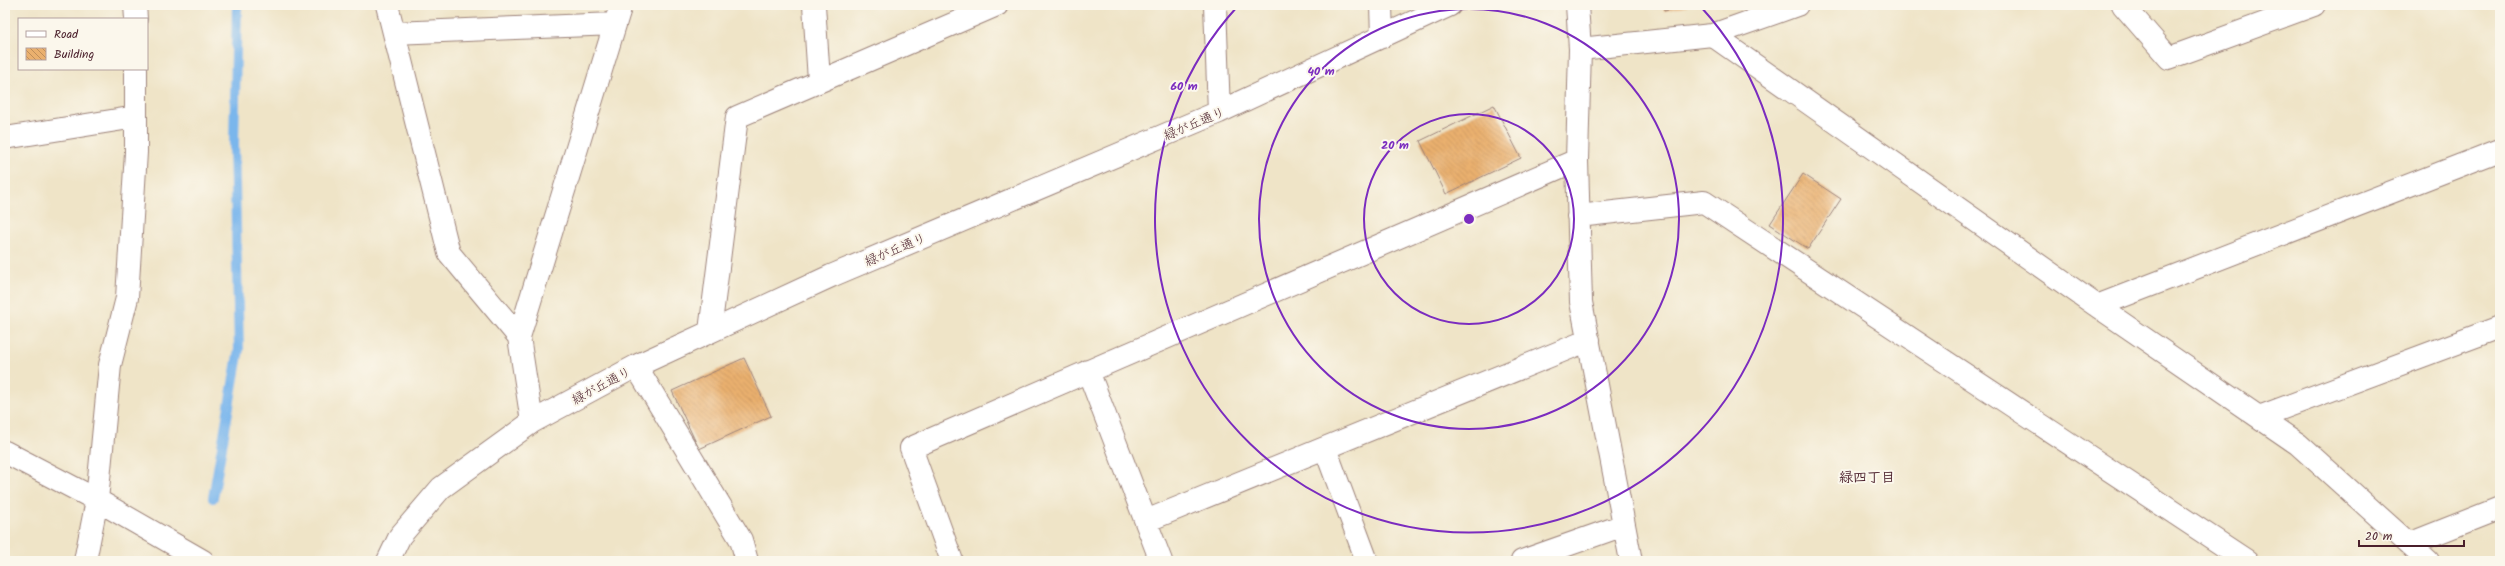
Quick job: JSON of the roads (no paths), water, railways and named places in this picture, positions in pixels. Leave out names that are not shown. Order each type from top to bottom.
[{"type":"street","points":[[136,5],[136,18]]},
{"type":"street","points":[[387,5],[449,253],[519,337]]},
{"type":"street","points":[[814,5],[819,80]]},
{"type":"street","points":[[710,331],[737,117],[819,80],[996,5]]},
{"type":"street","points":[[1215,5],[1219,112]]},
{"type":"street","points":[[1381,5],[1382,37]]},
{"type":"street","name":"緑が丘通り","points":[[388,561],[400,536],[441,488],[532,422],[636,366],[830,276],[1219,112],[1450,5]]},
{"type":"street","points":[[1577,5],[1580,49],[1577,160],[1581,302],[1631,561]]},
{"type":"street","points":[[1580,49],[1712,35],[1797,5]]},
{"type":"street","points":[[2123,5],[2169,58],[2314,5]]},
{"type":"street","points":[[394,33],[618,15],[519,337],[532,422]]},
{"type":"street","points":[[1712,35],[2097,306],[2298,444],[2428,561]]},
{"type":"street","points":[[85,561],[96,500],[110,365],[127,298],[136,152],[136,70]]},
{"type":"street","points":[[5,138],[136,117]]},
{"type":"street","points":[[2097,306],[2500,150]]},
{"type":"street","points":[[952,561],[911,448],[1577,160]]},
{"type":"street","points":[[1578,216],[1704,202],[2247,561]]},
{"type":"street","points":[[2259,417],[2500,327]]},
{"type":"street","points":[[1146,521],[1589,340]]},
{"type":"street","points":[[636,366],[741,540],[747,561]]},
{"type":"street","points":[[1088,371],[1161,561]]},
{"type":"street","points":[[1325,448],[1367,561]]},
{"type":"street","points":[[5,452],[96,500],[203,561]]},
{"type":"street","points":[[2409,544],[2500,508]]},
{"type":"street","points":[[1522,561],[1624,525]]},
{"type":"waterway","points":[[213,498],[239,349],[234,144],[237,5]]},
{"type":"district","name":"緑四丁目","points":[[1867,477]]}]
